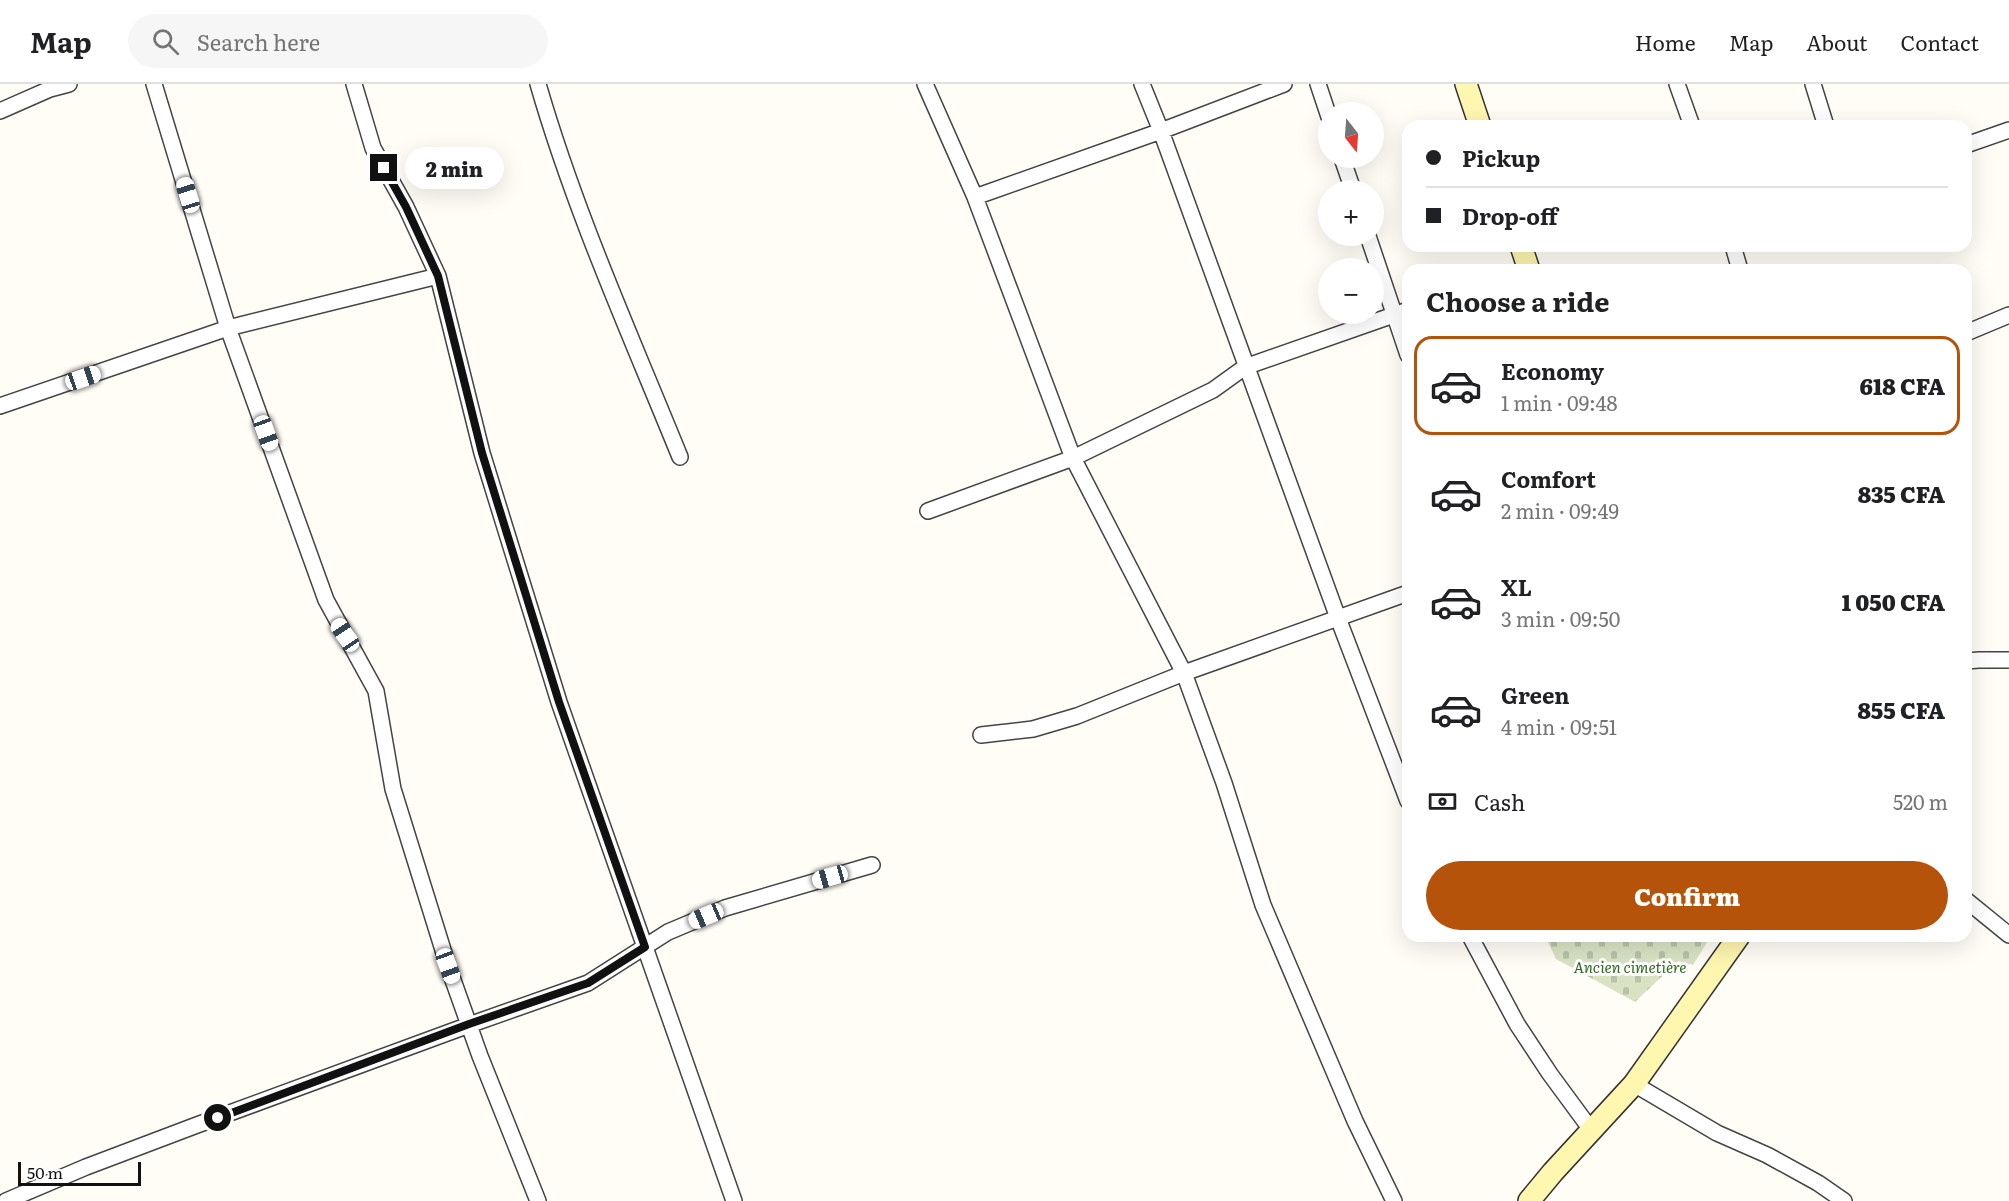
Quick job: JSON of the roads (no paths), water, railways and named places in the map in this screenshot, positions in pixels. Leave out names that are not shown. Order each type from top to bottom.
[{"type":"street","points":[[0,111],[50,89],[69,84]]},
{"type":"street","points":[[154,84],[228,328],[326,600],[375,691],[393,789],[448,966],[538,1201]]},
{"type":"street","points":[[354,84],[373,148],[406,207],[438,276],[485,464],[559,702],[734,1201]]},
{"type":"street","points":[[538,84],[560,156],[680,457]]},
{"type":"street","points":[[925,84],[975,197],[1073,458],[1184,672],[1224,783],[1263,905],[1351,1111],[1394,1201]]},
{"type":"street","points":[[1142,84],[1161,130],[1245,367],[1338,618],[1402,785]]},
{"type":"street","points":[[975,197],[1284,84]]},
{"type":"street","points":[[1318,84],[1324,102]]},
{"type":"street","points":[[1466,84],[1478,120]]},
{"type":"street","points":[[1677,84],[1690,120]]},
{"type":"street","points":[[1812,84],[1824,120]]},
{"type":"street","points":[[1972,144],[2009,130]]},
{"type":"street","points":[[928,511],[1073,458],[1213,390],[1245,367],[1401,313],[1372,246]]},
{"type":"street","points":[[0,406],[228,328],[438,276]]},
{"type":"street","points":[[1972,330],[2009,315]]},
{"type":"street","points":[[981,735],[1033,729],[1077,716],[1184,672],[1402,595]]},
{"type":"street","points":[[1972,661],[2009,660]]},
{"type":"street","points":[[6,1201],[86,1167],[469,1024],[588,983],[668,932],[725,908],[872,865]]},
{"type":"street","points":[[1972,905],[2009,935]]},
{"type":"street","points":[[1473,942],[1517,1024],[1592,1131]]},
{"type":"street","points":[[1529,1201],[1634,1084],[1735,942]]},
{"type":"street","points":[[1634,1084],[1717,1133],[1767,1155],[1818,1183],[1845,1201]]},
{"type":"park label","name":"Ancien cimetière","points":[[1630,966]]}]
